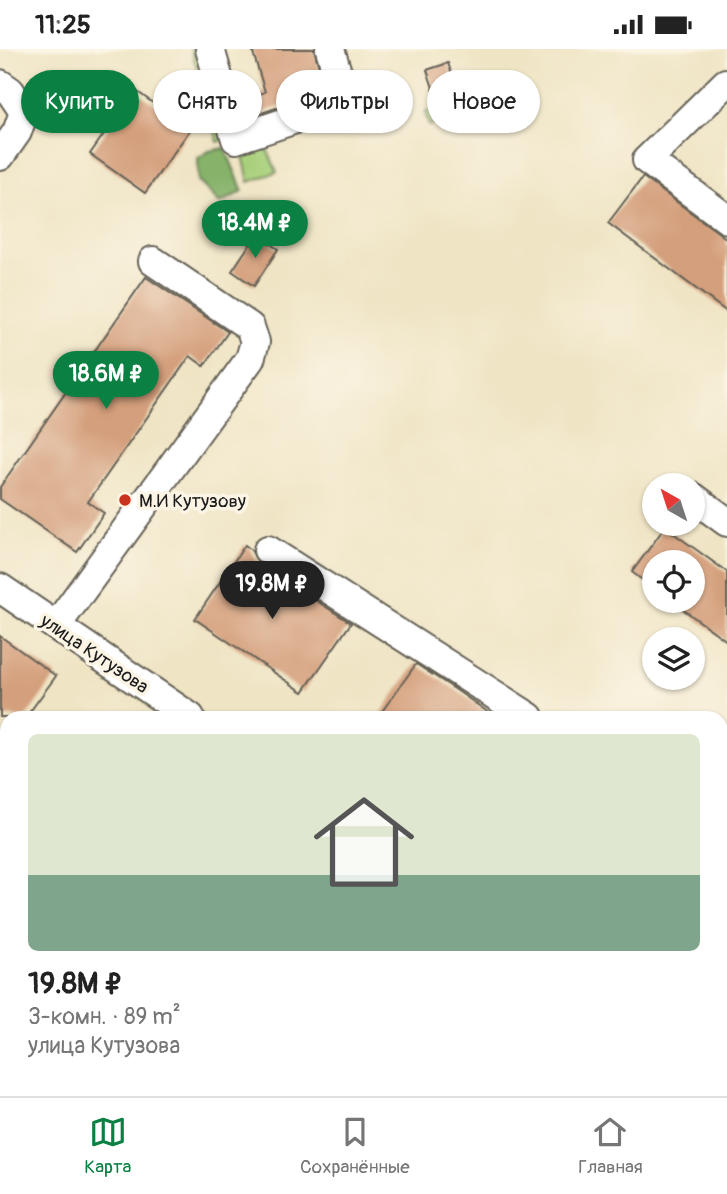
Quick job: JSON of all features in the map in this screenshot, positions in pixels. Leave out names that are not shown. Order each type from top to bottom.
[{"type":"street","points":[[210,49],[236,139],[346,102],[330,49]]},
{"type":"street","points":[[726,83],[647,160],[727,219]]},
{"type":"street","points":[[0,84],[10,91],[24,112],[17,132],[0,156]]},
{"type":"street","points":[[56,626],[250,359],[255,341],[250,327],[153,261]]},
{"type":"street","points":[[705,506],[727,522]]},
{"type":"street","points":[[268,550],[520,711]]},
{"type":"street","name":"улица Кутузова","points":[[0,588],[181,711]]},
{"type":"green space","points":[[191,49],[199,49],[207,70],[197,70]]},
{"type":"green space","points":[[215,133],[229,133],[231,138],[218,142]]},
{"type":"green space","points":[[262,138],[277,172],[249,182],[241,146]]},
{"type":"green space","points":[[225,148],[243,191],[220,203],[198,181],[198,158],[209,151]]},
{"type":"building","points":[[252,49],[314,49],[320,70],[276,70],[276,108],[262,113],[262,93],[265,92],[262,70],[258,70]]},
{"type":"building","points":[[448,63],[450,70],[427,70]]},
{"type":"building","points":[[139,93],[153,103],[153,133],[188,133],[145,193],[90,154],[105,133],[139,133]]},
{"type":"building","points":[[643,177],[727,239],[727,312],[608,223]]},
{"type":"building","points":[[256,235],[278,249],[254,286],[232,271]]},
{"type":"building","points":[[146,277],[228,332],[204,366],[190,356],[88,502],[104,513],[77,552],[0,499],[0,487]]},
{"type":"building","points":[[658,536],[677,536],[697,550],[648,550]]},
{"type":"building","points":[[245,545],[259,564],[351,623],[303,692],[195,619]]},
{"type":"building","points":[[705,556],[727,572],[727,641],[688,613],[705,613]]},
{"type":"building","points":[[642,558],[642,580],[632,572]]},
{"type":"building","points":[[0,636],[56,676],[30,711],[0,711]]},
{"type":"building","points":[[416,664],[486,711],[382,711]]},
{"type":"place","name":"М.И Кутузову","points":[[125,500]]}]
